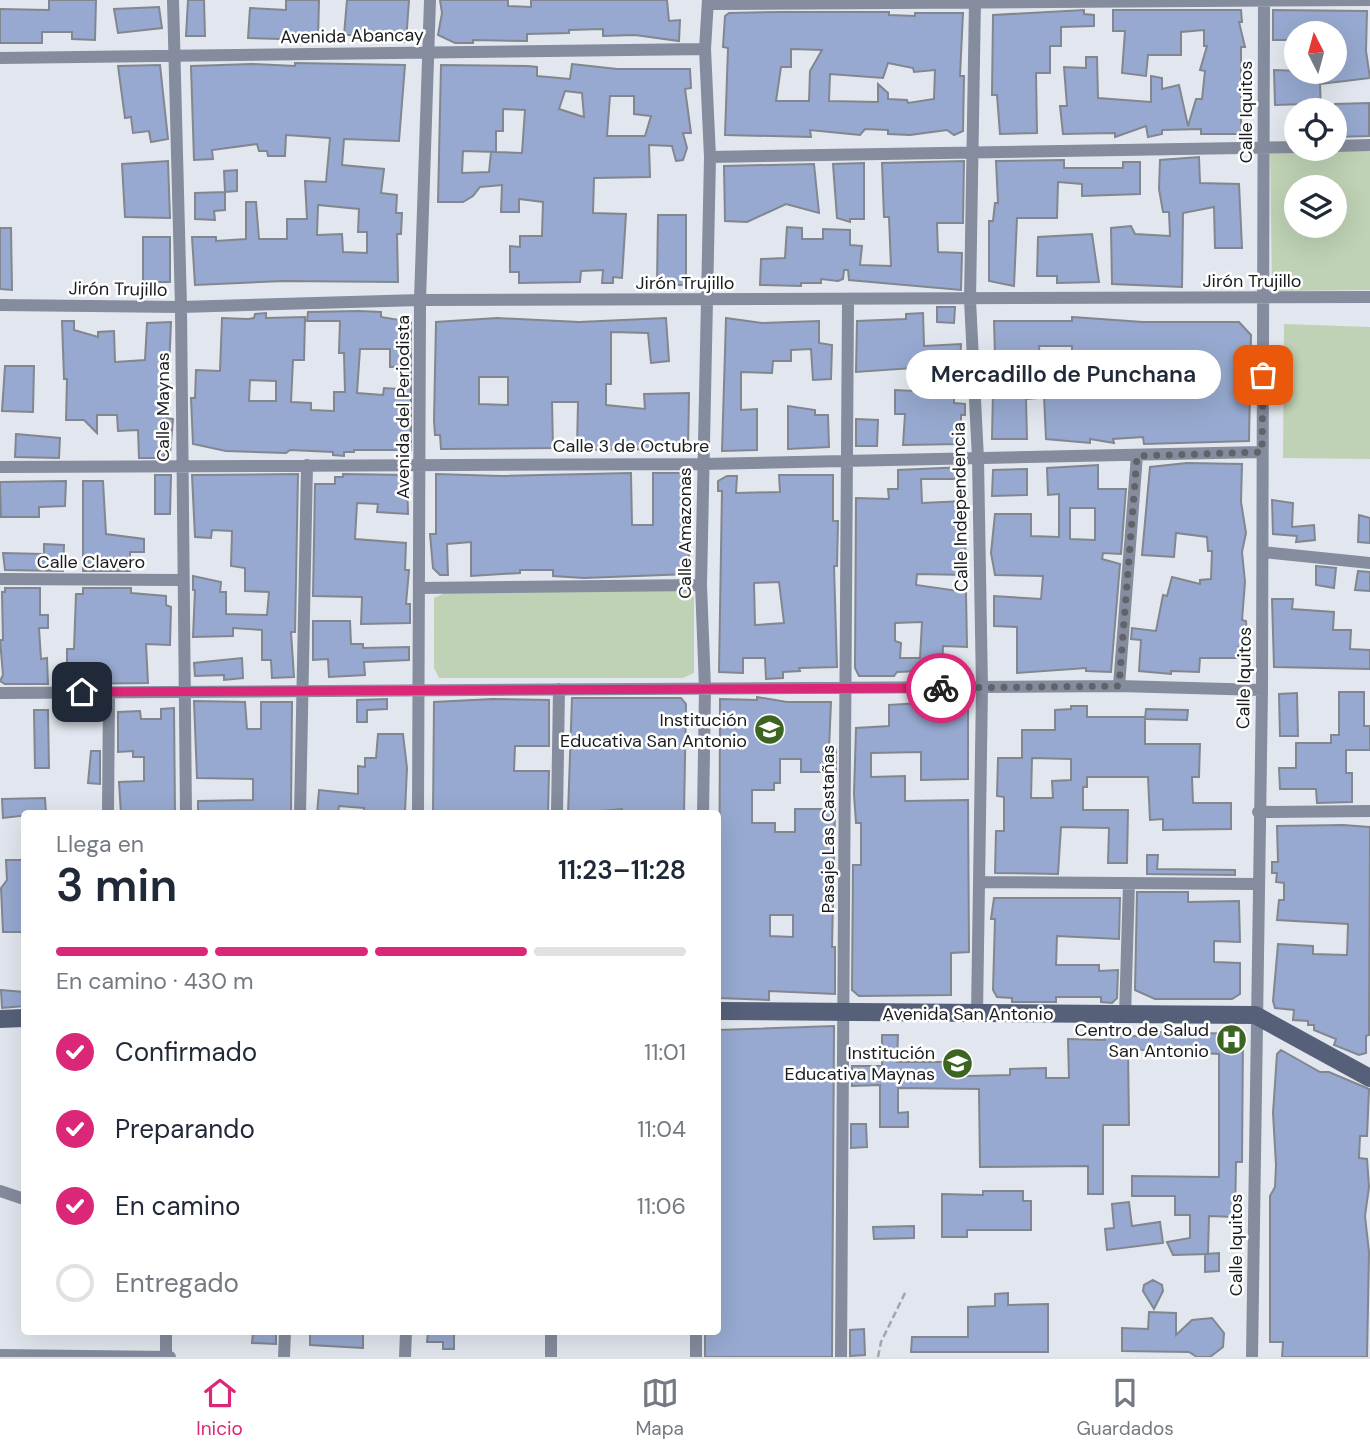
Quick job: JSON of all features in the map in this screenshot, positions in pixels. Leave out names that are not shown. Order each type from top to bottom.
[{"type":"main road","name":"Avenida San Antonio","points":[[721,1011],[1255,1015],[1370,1078]]},
{"type":"main road","points":[[0,1018],[21,1018]]},
{"type":"street","name":"Calle Maynas","points":[[173,0],[181,307],[181,580],[186,810]]},
{"type":"street","name":"Avenida del Periodista","points":[[418,810],[422,464],[420,300],[430,0]]},
{"type":"street","name":"Calle Independencia","points":[[975,1],[970,300],[978,459],[982,688],[977,1014]]},
{"type":"street","name":"Calle Iquitos","points":[[1252,1357],[1258,812],[1262,690],[1264,1]]},
{"type":"street","points":[[708,2],[1370,1]]},
{"type":"street","name":"Calle Amazonas","points":[[703,810],[705,688],[701,585],[710,157],[705,49],[708,2]]},
{"type":"street","name":"Avenida Abancay","points":[[0,58],[705,49]]},
{"type":"street","points":[[1347,146],[1370,145]]},
{"type":"street","points":[[710,157],[1284,147]]},
{"type":"street","name":"Jirón Trujillo","points":[[0,305],[181,307],[420,300],[848,301],[1370,297]]},
{"type":"street","name":"Pasaje Las Castañas","points":[[841,1357],[846,1014],[848,301]]},
{"type":"street","name":"Calle 3 de Octubre","points":[[0,467],[703,464],[1262,452]]},
{"type":"street","points":[[1119,686],[1137,456]]},
{"type":"street","points":[[300,810],[307,465]]},
{"type":"street","points":[[1263,552],[1370,562]]},
{"type":"street","name":"Calle Clavero","points":[[0,579],[181,580]]},
{"type":"street","points":[[419,588],[701,585]]},
{"type":"street","points":[[0,692],[1119,686],[1262,690]]},
{"type":"street","points":[[557,810],[559,689]]},
{"type":"street","points":[[108,810],[109,692]]},
{"type":"street","points":[[1258,812],[1370,811]]},
{"type":"street","points":[[979,882],[1258,884]]},
{"type":"street","points":[[1125,1016],[1129,883]]},
{"type":"street","points":[[0,1191],[21,1198]]},
{"type":"street","points":[[0,1354],[168,1357],[166,1335]]},
{"type":"street","points":[[284,1357],[285,1335]]},
{"type":"street","points":[[405,1357],[406,1335]]},
{"type":"street","points":[[551,1335],[551,1357]]},
{"type":"street","points":[[696,1335],[696,1357]]},
{"type":"path","points":[[878,1357],[881,1342],[906,1291]]},
{"type":"green space","points":[[1370,140],[1370,290],[1272,291],[1270,147],[1284,147],[1284,161],[1347,161],[1347,146]]},
{"type":"green space","points":[[1284,324],[1370,327],[1370,459],[1283,458]]},
{"type":"green space","points":[[685,591],[694,597],[694,673],[683,678],[439,678],[434,668],[434,598],[447,592]]},
{"type":"building","points":[[49,0],[96,0],[95,40],[72,39],[72,32],[42,32],[42,43],[0,43],[0,9],[49,10]]},
{"type":"building","points":[[188,0],[204,0],[205,36],[186,36]]},
{"type":"building","points":[[286,0],[319,0],[318,40],[248,38],[250,8],[286,10]]},
{"type":"building","points":[[347,0],[409,0],[406,42],[356,39],[356,35],[344,35]]},
{"type":"building","points":[[440,0],[508,0],[508,6],[531,7],[531,0],[667,0],[669,21],[680,20],[679,41],[635,35],[603,36],[603,29],[527,34],[527,41],[473,40],[473,43],[455,43],[438,35],[442,13]]},
{"type":"building","points":[[159,7],[162,28],[118,33],[114,9]]},
{"type":"building","points":[[1084,10],[1084,14],[1094,15],[1094,26],[1061,27],[1061,46],[1050,46],[1050,73],[1036,73],[1037,133],[1000,134],[997,95],[992,95],[993,15]]},
{"type":"building","points":[[1113,10],[1241,10],[1242,22],[1239,22],[1245,47],[1241,47],[1241,134],[1201,134],[1201,129],[1162,130],[1162,134],[1148,137],[1146,126],[1115,137],[1115,133],[1063,134],[1060,106],[1067,106],[1064,67],[1086,68],[1086,57],[1097,57],[1098,98],[1151,102],[1151,76],[1162,78],[1162,89],[1179,85],[1188,126],[1196,99],[1202,99],[1205,71],[1200,70],[1207,46],[1204,46],[1204,30],[1181,32],[1181,55],[1148,55],[1146,76],[1122,73],[1125,31],[1113,31]]},
{"type":"building","points":[[1273,10],[1367,11],[1366,51],[1370,78],[1348,81],[1348,21],[1284,21],[1284,40],[1273,40]]},
{"type":"building","points":[[889,12],[889,15],[915,16],[915,13],[963,13],[960,76],[964,76],[963,131],[954,135],[947,130],[910,135],[865,129],[860,135],[810,130],[811,137],[725,135],[728,48],[723,47],[725,16],[729,13]],"holes":[[[791,49],[822,50],[810,71],[809,101],[776,101],[781,67],[791,67]],[[888,63],[913,68],[914,72],[935,70],[934,99],[908,103],[907,100],[888,99],[888,93],[878,84],[878,102],[829,101],[830,74],[883,78]]]},
{"type":"building","points":[[295,63],[405,65],[399,141],[344,139],[342,165],[384,169],[381,193],[397,195],[396,213],[402,213],[401,234],[397,234],[398,282],[283,281],[195,285],[192,237],[216,237],[216,241],[246,239],[246,202],[256,202],[259,239],[287,239],[287,219],[307,219],[305,181],[326,182],[330,138],[286,135],[285,156],[268,156],[267,151],[259,151],[257,144],[212,150],[213,159],[194,160],[191,66],[295,66]],"holes":[[[318,205],[359,209],[358,232],[367,232],[367,253],[343,252],[342,234],[317,235]]]},
{"type":"building","points":[[572,64],[617,69],[690,69],[691,88],[685,89],[691,133],[683,133],[687,148],[683,160],[676,161],[672,146],[649,145],[650,177],[594,178],[593,213],[626,214],[622,278],[613,277],[613,283],[602,283],[603,270],[581,271],[580,282],[519,283],[519,272],[510,272],[510,246],[520,247],[520,236],[542,236],[543,202],[519,199],[519,212],[501,212],[502,185],[480,187],[473,196],[463,202],[438,202],[441,65],[528,66],[537,67],[537,76],[570,79]],"holes":[[[565,91],[582,93],[584,117],[559,109]],[[610,96],[634,96],[634,114],[651,116],[645,136],[607,136]],[[503,109],[525,110],[522,153],[496,152],[496,131],[503,131]],[[463,151],[496,152],[491,152],[489,172],[462,173]]]},
{"type":"building","points":[[160,65],[168,139],[151,142],[149,131],[133,133],[131,117],[125,118],[118,66]]},
{"type":"building","points":[[1274,70],[1284,70],[1284,84],[1320,84],[1321,98],[1284,98],[1284,105],[1275,105]]},
{"type":"building","points":[[1369,103],[1369,136],[1347,137],[1347,104]]},
{"type":"building","points":[[1199,157],[1200,183],[1239,184],[1242,248],[1215,248],[1214,207],[1183,213],[1182,287],[1112,284],[1111,228],[1131,226],[1135,234],[1170,236],[1169,212],[1163,212],[1159,189],[1160,160]]},
{"type":"building","points":[[1064,160],[1064,168],[1123,168],[1123,162],[1140,162],[1140,194],[1082,196],[1082,184],[1058,182],[1057,218],[1017,218],[1014,286],[989,281],[989,221],[993,221],[995,203],[998,203],[996,161]]},
{"type":"building","points":[[168,161],[170,218],[125,217],[122,164]]},
{"type":"building","points":[[964,161],[963,223],[937,223],[938,252],[962,253],[961,290],[849,280],[848,270],[844,270],[843,279],[838,281],[821,279],[821,283],[801,283],[801,286],[760,285],[761,259],[785,258],[787,227],[802,228],[802,239],[823,239],[823,229],[850,230],[850,245],[862,246],[860,265],[891,266],[889,217],[884,217],[882,163]]},
{"type":"building","points":[[864,163],[864,219],[850,219],[850,222],[837,218],[833,164]]},
{"type":"building","points":[[814,164],[819,213],[786,204],[747,222],[725,221],[724,166]]},
{"type":"building","points":[[237,170],[237,191],[225,192],[224,171]]},
{"type":"building","points":[[225,192],[225,210],[214,211],[215,220],[195,219],[195,193]]},
{"type":"building","points":[[658,215],[686,215],[686,285],[657,285]]},
{"type":"building","points":[[0,228],[11,228],[12,290],[0,289]]},
{"type":"building","points":[[1092,234],[1099,282],[1057,283],[1057,276],[1037,276],[1038,237]]},
{"type":"building","points":[[143,237],[170,237],[170,282],[143,282]]},
{"type":"building","points":[[937,307],[955,307],[954,323],[937,322]]},
{"type":"building","points":[[308,312],[381,312],[381,317],[411,322],[411,450],[354,450],[344,452],[344,456],[333,455],[333,452],[290,450],[286,453],[226,451],[193,444],[191,398],[195,398],[196,370],[220,371],[222,318],[248,319],[254,318],[255,314],[266,313],[266,318],[305,317],[304,360],[293,360],[291,402],[311,403],[311,410],[334,411],[334,392],[345,392],[344,353],[339,353],[340,321],[307,321]],"holes":[[[360,349],[390,349],[390,367],[399,367],[399,389],[384,388],[383,395],[357,393]],[[250,380],[276,381],[276,401],[249,401]]]},
{"type":"building","points":[[923,313],[924,346],[961,344],[959,382],[954,390],[954,403],[965,404],[965,415],[961,415],[961,444],[903,445],[905,414],[895,414],[895,390],[914,391],[913,368],[856,372],[857,321],[906,319],[906,314]]},
{"type":"building","points":[[1072,317],[1143,322],[1239,322],[1251,335],[1249,441],[1144,444],[1143,437],[1113,439],[1114,443],[1090,439],[1090,443],[1046,439],[1044,396],[1070,390],[1143,393],[1142,368],[1072,368],[1072,346],[1039,346],[1040,360],[1024,362],[1019,384],[1037,384],[1037,398],[1026,399],[1027,439],[992,439],[993,390],[996,390],[994,321],[1072,321]]},
{"type":"building","points":[[497,318],[579,322],[666,318],[669,361],[651,363],[648,333],[611,332],[611,384],[606,384],[606,405],[645,409],[644,394],[689,393],[688,452],[577,450],[578,402],[552,402],[553,448],[441,449],[440,435],[435,435],[434,421],[436,322]],"holes":[[[479,377],[508,377],[508,405],[479,404]]]},
{"type":"building","points":[[726,318],[762,323],[819,321],[819,343],[832,345],[831,379],[813,380],[811,349],[791,350],[791,361],[773,361],[772,373],[741,372],[741,410],[757,409],[757,450],[722,451]]},
{"type":"building","points":[[62,321],[74,321],[74,330],[98,337],[98,332],[114,331],[115,362],[145,360],[147,323],[171,322],[167,418],[173,419],[170,454],[164,454],[164,458],[139,458],[138,430],[118,431],[117,415],[97,415],[97,433],[84,420],[66,420],[67,379],[64,379]]},
{"type":"building","points":[[5,366],[34,366],[33,412],[2,411]]},
{"type":"building","points":[[788,406],[815,410],[815,415],[828,415],[829,447],[788,449]]},
{"type":"building","points":[[856,419],[878,420],[877,446],[856,446]]},
{"type":"building","points":[[16,434],[60,438],[59,458],[15,457]]},
{"type":"building","points":[[1187,463],[1242,464],[1241,502],[1246,533],[1242,552],[1245,582],[1242,620],[1246,621],[1248,646],[1238,647],[1238,658],[1200,658],[1199,672],[1171,671],[1171,674],[1139,671],[1141,640],[1131,639],[1132,628],[1156,631],[1163,595],[1167,596],[1172,577],[1200,584],[1200,580],[1211,579],[1212,551],[1208,551],[1207,537],[1176,533],[1174,557],[1142,555],[1150,467]]},
{"type":"building","points":[[1098,465],[1098,489],[1126,489],[1121,554],[1103,553],[1102,559],[1120,564],[1111,672],[1086,671],[1086,668],[1017,673],[1017,627],[994,626],[994,596],[1041,599],[1043,576],[995,575],[991,553],[995,514],[1031,514],[1031,536],[1059,537],[1059,494],[1048,495],[1047,468]],"holes":[[[1070,508],[1095,508],[1095,540],[1070,539]]]},
{"type":"building","points":[[965,467],[966,479],[921,479],[922,503],[964,501],[966,575],[917,574],[916,585],[966,592],[967,647],[943,646],[942,670],[897,672],[894,676],[859,676],[855,668],[856,498],[889,499],[888,489],[898,489],[898,470]],"holes":[[[922,622],[920,658],[900,658],[901,643],[895,641],[895,623]]]},
{"type":"building","points":[[1027,469],[1027,495],[992,496],[993,470]]},
{"type":"building","points":[[631,473],[632,525],[653,525],[653,473],[689,473],[689,574],[584,578],[553,576],[553,570],[520,570],[520,573],[471,576],[471,542],[447,544],[448,575],[440,575],[433,568],[430,534],[436,534],[436,474],[501,476]]},
{"type":"building","points":[[298,474],[295,632],[291,632],[294,677],[272,678],[271,660],[262,660],[262,630],[233,628],[233,636],[193,637],[193,576],[221,582],[220,592],[226,592],[226,614],[267,615],[269,592],[245,591],[245,568],[231,566],[232,531],[212,530],[211,538],[195,537],[192,475]]},
{"type":"building","points":[[343,474],[407,475],[408,514],[377,512],[378,504],[357,503],[355,539],[406,543],[405,570],[409,570],[406,604],[410,604],[410,623],[361,624],[362,597],[313,596],[315,484],[335,484],[335,477],[343,477]]},
{"type":"building","points":[[155,475],[171,475],[170,514],[155,514]]},
{"type":"building","points":[[779,475],[833,475],[833,521],[838,521],[837,566],[834,566],[837,667],[799,668],[800,671],[783,672],[783,678],[766,679],[765,658],[743,658],[743,673],[719,672],[722,491],[718,491],[718,481],[727,476],[737,476],[736,493],[780,492]],"holes":[[[779,582],[784,623],[755,625],[754,583]]]},
{"type":"building","points":[[66,481],[65,506],[39,507],[39,517],[1,517],[0,482]]},
{"type":"building","points":[[83,481],[103,481],[106,534],[144,539],[144,552],[130,552],[130,571],[83,571]]},
{"type":"building","points":[[1272,500],[1293,503],[1292,527],[1314,525],[1315,540],[1296,542],[1297,536],[1273,534]]},
{"type":"building","points":[[1359,515],[1370,518],[1370,543],[1358,542]]},
{"type":"building","points":[[44,544],[64,545],[63,571],[5,570],[3,553],[44,554]]},
{"type":"building","points":[[1316,566],[1336,568],[1334,588],[1316,585]]},
{"type":"building","points":[[1358,571],[1370,572],[1370,591],[1355,590]]},
{"type":"building","points":[[5,588],[40,588],[40,615],[48,615],[48,628],[39,628],[41,659],[47,658],[48,684],[5,684],[0,681],[3,675],[0,640],[3,640],[2,592],[5,592]]},
{"type":"building","points":[[83,588],[131,588],[131,593],[166,596],[166,605],[171,607],[170,645],[146,644],[148,683],[67,684],[67,649],[74,649],[76,594],[83,594]]},
{"type":"building","points":[[1272,599],[1293,599],[1292,609],[1334,612],[1333,630],[1351,630],[1350,649],[1370,650],[1370,669],[1274,667]]},
{"type":"building","points":[[313,621],[350,621],[351,644],[363,644],[363,648],[409,647],[409,660],[364,662],[365,675],[329,677],[328,659],[313,660]]},
{"type":"building","points":[[242,658],[243,678],[224,680],[224,675],[195,676],[194,663]]},
{"type":"building","points":[[1339,692],[1364,692],[1364,726],[1370,726],[1370,750],[1346,750],[1346,773],[1352,773],[1352,802],[1317,803],[1316,789],[1280,789],[1279,768],[1296,768],[1296,743],[1331,743],[1331,735],[1339,735]]},
{"type":"building","points":[[1297,693],[1298,736],[1280,736],[1279,694]]},
{"type":"building","points":[[757,697],[787,702],[831,702],[829,749],[836,749],[836,772],[801,772],[801,759],[780,759],[780,783],[774,783],[774,790],[752,790],[752,823],[775,823],[775,832],[795,832],[795,809],[835,809],[832,947],[835,947],[835,994],[769,991],[769,1000],[721,998],[720,699],[757,700]],"holes":[[[770,915],[793,915],[793,937],[770,936]]]},
{"type":"building","points":[[572,698],[681,698],[686,704],[684,810],[568,810]]},
{"type":"building","points":[[387,699],[387,709],[367,710],[367,722],[357,722],[357,700]]},
{"type":"building","points":[[549,700],[549,746],[515,746],[514,771],[549,771],[548,810],[433,810],[434,702]]},
{"type":"building","points":[[194,701],[245,702],[247,729],[261,729],[261,702],[292,702],[291,810],[198,810],[198,801],[253,800],[253,779],[197,778]]},
{"type":"building","points":[[964,701],[968,709],[968,779],[921,780],[921,752],[871,753],[871,777],[905,776],[905,801],[968,800],[969,952],[951,953],[951,995],[859,996],[852,990],[853,865],[861,865],[861,823],[856,823],[854,794],[856,728],[889,726],[889,705]]},
{"type":"building","points":[[1071,706],[1087,706],[1087,717],[1145,717],[1145,744],[1200,744],[1199,777],[1192,777],[1193,803],[1231,803],[1231,829],[1163,830],[1163,819],[1150,820],[1148,777],[1087,777],[1087,787],[1083,787],[1083,810],[1128,810],[1127,863],[1108,863],[1109,828],[1061,827],[1058,874],[995,873],[996,831],[1004,831],[1004,797],[997,796],[998,758],[1022,758],[1022,730],[1055,730],[1055,710],[1071,709]],"holes":[[[1032,758],[1071,759],[1071,780],[1052,781],[1053,798],[1031,798]]]},
{"type":"building","points":[[174,708],[175,810],[121,810],[119,782],[144,781],[144,757],[133,757],[133,751],[118,752],[118,712],[140,711],[141,719],[161,719],[161,709]]},
{"type":"building","points":[[1146,709],[1188,710],[1187,720],[1145,719]]},
{"type":"building","points":[[34,710],[48,710],[49,768],[35,768]]},
{"type":"building","points":[[378,734],[403,734],[407,768],[405,810],[364,810],[339,806],[338,810],[317,810],[319,790],[358,794],[358,766],[365,767],[365,758],[376,758]]},
{"type":"building","points":[[91,751],[100,751],[100,784],[88,783]]},
{"type":"building","points":[[45,798],[46,810],[21,810],[21,816],[3,818],[2,799]]},
{"type":"building","points":[[1277,826],[1370,827],[1369,1035],[1366,1036],[1366,1053],[1359,1055],[1334,1045],[1336,1039],[1314,1030],[1314,1025],[1308,1025],[1308,1021],[1293,1020],[1294,1010],[1275,1008],[1273,1001],[1278,944],[1313,946],[1313,954],[1347,955],[1348,924],[1277,920],[1279,900],[1284,900],[1284,883],[1276,882],[1277,873],[1272,873],[1272,862],[1278,862]]},
{"type":"building","points":[[1147,855],[1158,855],[1157,869],[1235,870],[1235,875],[1147,874]]},
{"type":"building","points":[[6,860],[21,860],[21,932],[3,932],[1,888],[7,880]]},
{"type":"building","points":[[1137,892],[1188,892],[1188,902],[1239,901],[1240,942],[1214,941],[1214,962],[1240,963],[1240,994],[1232,999],[1155,999],[1135,990]]},
{"type":"building","points":[[994,898],[1120,898],[1119,939],[1057,936],[1056,965],[1099,965],[1099,971],[1118,970],[1117,998],[1112,1003],[1101,1002],[1101,997],[1056,997],[1056,1002],[1012,1002],[1012,998],[997,997],[993,990],[995,919],[991,919]]},
{"type":"building","points":[[1,990],[21,992],[21,1006],[2,1008]]},
{"type":"building","points":[[834,1026],[832,1357],[705,1357],[705,1335],[721,1335],[721,1030]]},
{"type":"building","points":[[1159,1032],[1243,1034],[1242,1162],[1236,1162],[1235,1217],[1209,1216],[1208,1254],[1173,1255],[1167,1242],[1190,1238],[1190,1215],[1175,1215],[1175,1196],[1132,1196],[1132,1176],[1219,1177],[1219,1054],[1128,1049],[1129,1125],[1103,1125],[1103,1194],[1088,1194],[1088,1166],[980,1167],[979,1089],[898,1088],[898,1113],[908,1112],[908,1127],[880,1127],[880,1085],[852,1086],[852,1066],[882,1066],[882,1035],[898,1035],[897,1062],[967,1062],[967,1076],[1010,1075],[1010,1069],[1046,1068],[1046,1078],[1069,1078],[1068,1039],[1105,1040],[1105,1035],[1159,1037]]},
{"type":"building","points":[[1281,1050],[1320,1072],[1329,1072],[1369,1089],[1367,1136],[1360,1136],[1359,1158],[1367,1159],[1369,1187],[1365,1216],[1369,1252],[1367,1357],[1282,1357],[1283,1342],[1270,1342],[1270,1196],[1275,1187],[1276,1165],[1273,1113],[1277,1054]]},
{"type":"building","points":[[851,1124],[866,1124],[867,1147],[851,1148]]},
{"type":"building","points":[[983,1191],[1023,1191],[1023,1201],[1031,1201],[1031,1230],[967,1230],[967,1237],[942,1237],[942,1194],[983,1195]]},
{"type":"building","points":[[1129,1202],[1132,1226],[1160,1222],[1163,1243],[1107,1250],[1105,1229],[1114,1228],[1112,1204]]},
{"type":"building","points":[[914,1226],[914,1238],[874,1239],[873,1227]]},
{"type":"building","points":[[1219,1253],[1219,1271],[1205,1272],[1205,1254]]},
{"type":"building","points":[[1153,1280],[1162,1285],[1163,1291],[1154,1309],[1143,1291],[1144,1285]]},
{"type":"building","points":[[1008,1293],[1008,1305],[1048,1304],[1048,1352],[911,1352],[912,1337],[968,1337],[968,1307],[995,1306],[995,1294]]},
{"type":"building","points":[[1149,1312],[1176,1313],[1176,1335],[1192,1320],[1212,1318],[1224,1333],[1223,1347],[1210,1357],[1197,1357],[1189,1352],[1122,1351],[1122,1328],[1148,1329]]},
{"type":"building","points":[[864,1329],[865,1355],[850,1356],[850,1330]]},
{"type":"building","points":[[253,1335],[276,1335],[276,1344],[252,1343]]},
{"type":"building","points":[[310,1335],[363,1335],[363,1348],[310,1345]]},
{"type":"building","points":[[428,1335],[454,1335],[454,1349],[443,1349],[443,1342],[427,1342]]},
{"type":"way so far","points":[[941,688],[1119,686],[1137,456],[1262,452],[1263,375]]},
{"type":"place","name":"Mercadillo de Punchana","points":[[1263,375]]},
{"type":"place","name":"Institución Educativa San Antonio","points":[[770,730]]},
{"type":"place","name":"Centro de Salud San Antonio","points":[[1232,1040]]},
{"type":"place","name":"Institución Educativa Maynas","points":[[958,1063]]},
{"type":"route","points":[[82,692],[421,688],[941,688]]}]
